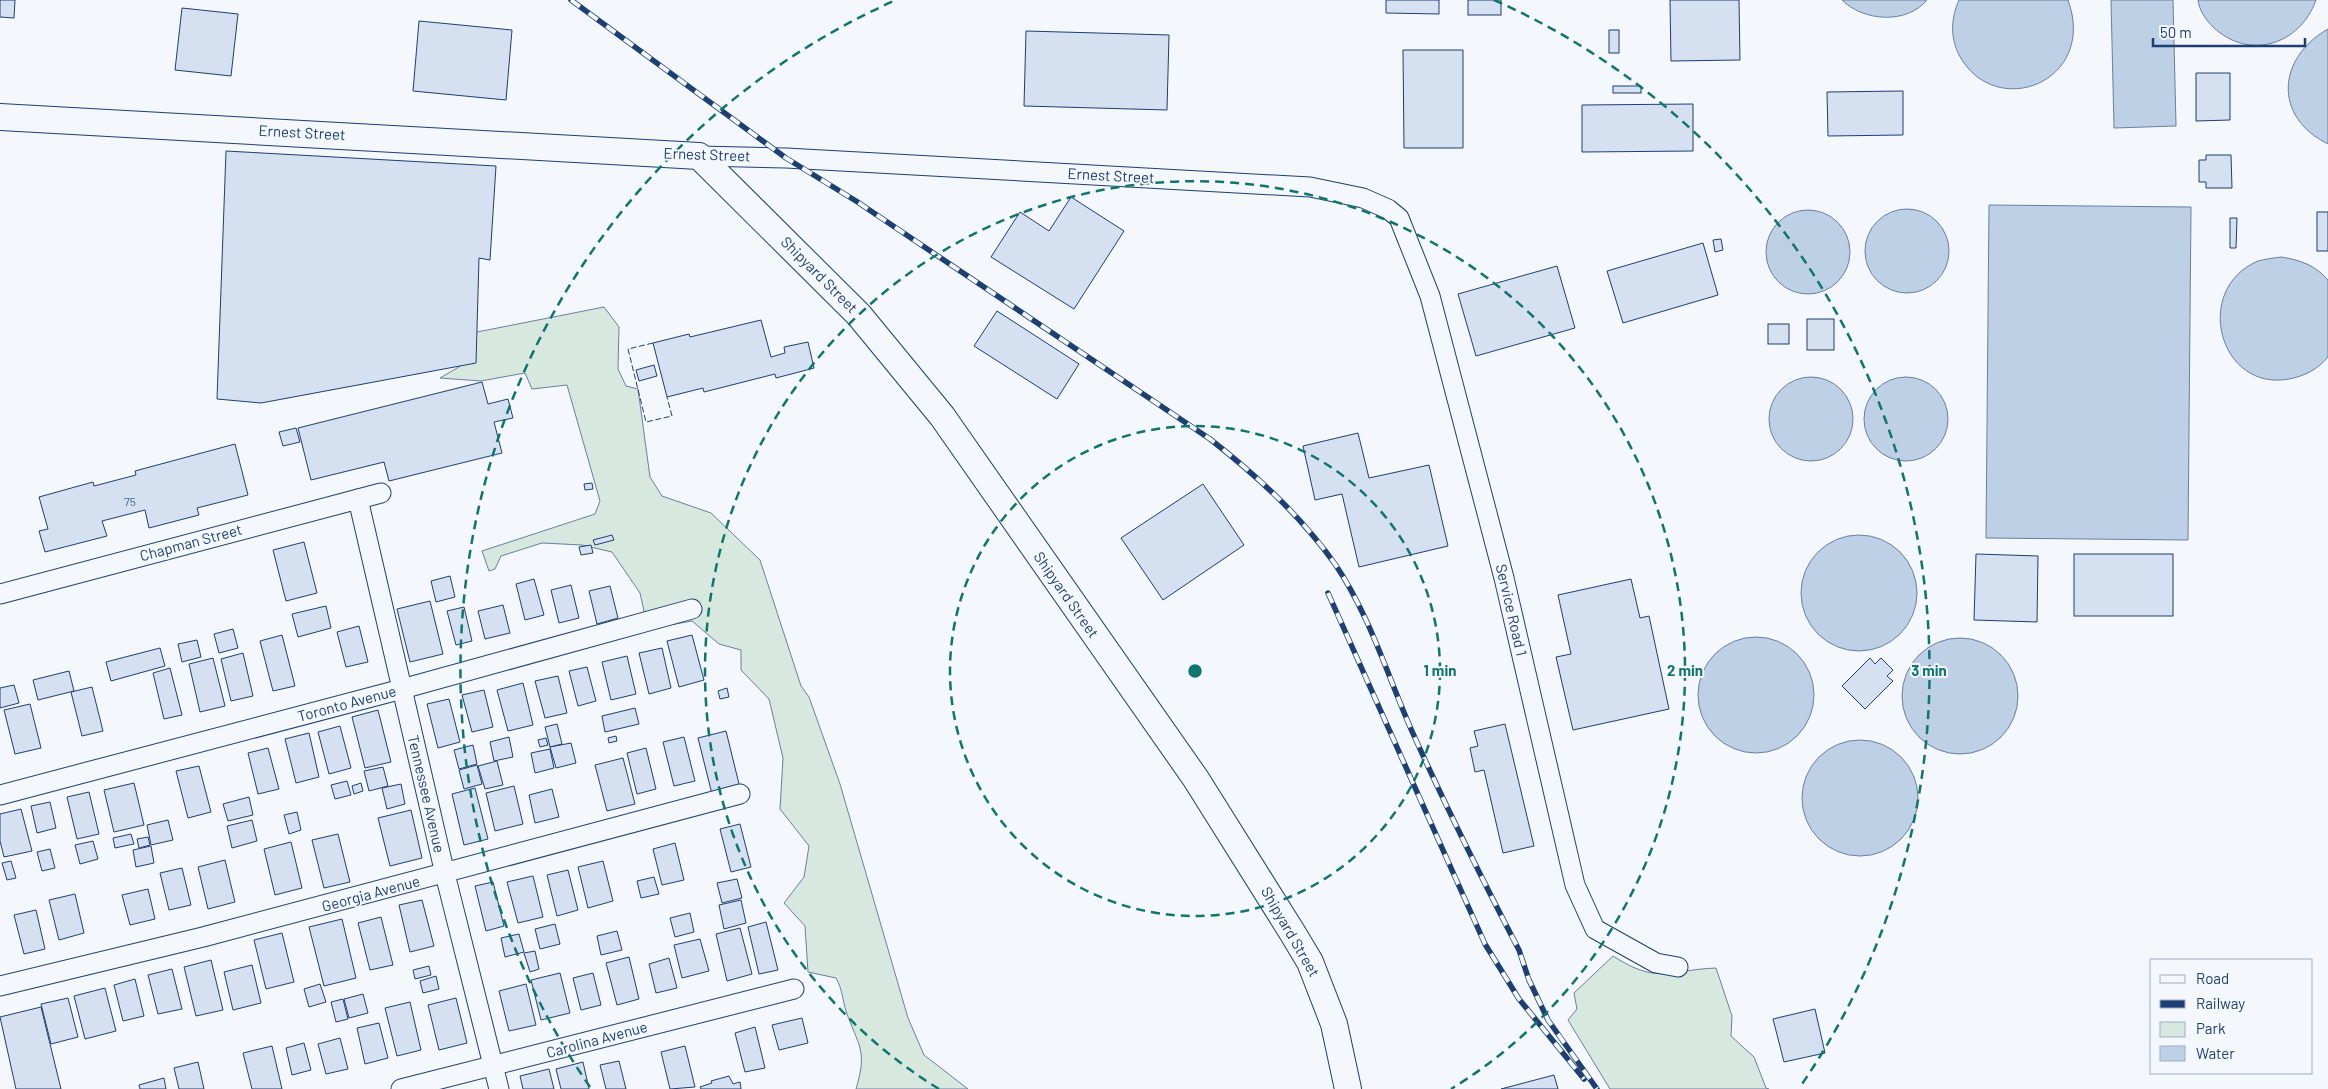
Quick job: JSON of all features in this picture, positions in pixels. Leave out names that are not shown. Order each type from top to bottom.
[{"type":"street","name":"Ernest Street","points":[[0,116],[699,156],[786,158],[1310,187],[1362,198],[1388,209],[1399,218],[1403,225]]},
{"type":"street","name":"Shipyard Street","points":[[699,156],[859,315],[900,363],[942,416],[1196,779],[1310,962],[1334,1024],[1348,1089]]},
{"type":"street","name":"Service Road 1","points":[[1403,225],[1430,296],[1450,363],[1504,578],[1575,885],[1595,929],[1656,963],[1678,967]]},
{"type":"street","name":"Chapman Street","points":[[0,594],[381,493]]},
{"type":"street","name":"Tennessee Avenue","points":[[358,498],[445,874],[499,1089]]},
{"type":"street","name":"Toronto Avenue","points":[[0,796],[402,689],[692,609]]},
{"type":"street","name":"Georgia Avenue","points":[[0,986],[204,937],[740,794]]},
{"type":"street","name":"Carolina Avenue","points":[[400,1089],[493,1067],[794,989]]},
{"type":"green space","points":[[604,307],[619,327],[618,369],[626,386],[638,389],[650,477],[662,496],[711,513],[760,560],[801,686],[809,697],[840,784],[908,1018],[924,1055],[968,1089],[856,1089],[860,1076],[860,1048],[846,1011],[840,987],[836,978],[808,972],[805,926],[784,903],[804,877],[809,846],[780,809],[783,758],[769,699],[741,670],[741,650],[719,644],[692,621],[648,629],[640,593],[612,552],[582,545],[542,543],[501,556],[495,569],[489,571],[482,551],[595,514],[600,501],[567,385],[532,389],[525,373],[481,381],[440,378],[469,361],[472,333]]},
{"type":"green space","points":[[1613,956],[1628,965],[1653,973],[1663,974],[1716,968],[1732,1016],[1731,1036],[1754,1057],[1766,1088],[1769,1089],[1610,1089],[1568,1020],[1577,1009],[1574,993]]},
{"type":"water","points":[[1842,0],[1927,0],[1908,14],[1885,17],[1861,12]]},
{"type":"water","points":[[1959,0],[2068,0],[2073,29],[2069,53],[2056,71],[2038,83],[2017,89],[1995,86],[1975,75],[1959,55],[1956,48],[1953,21]]},
{"type":"water","points":[[2111,0],[2173,0],[2176,126],[2114,128]]},
{"type":"water","points":[[2198,0],[2316,0],[2298,28],[2286,37],[2272,43],[2257,45],[2242,43],[2227,37],[2213,27],[2203,15]]},
{"type":"water","points":[[2328,29],[2328,144],[2310,132],[2298,119],[2290,103],[2288,87],[2291,71],[2299,55],[2311,41]]},
{"type":"water","points":[[1989,205],[2191,207],[2188,540],[1986,538]]},
{"type":"water","points":[[1907,209],[1930,216],[1942,228],[1949,251],[1942,274],[1930,286],[1907,293],[1884,286],[1872,274],[1865,251],[1872,228],[1884,216]]},
{"type":"water","points":[[1808,210],[1831,217],[1843,229],[1850,252],[1843,275],[1831,287],[1808,294],[1785,287],[1773,275],[1766,252],[1773,229],[1785,217]]},
{"type":"water","points":[[2281,257],[2307,264],[2318,270],[2328,280],[2328,357],[2311,371],[2300,376],[2289,379],[2265,379],[2245,370],[2231,355],[2222,335],[2220,314],[2225,293],[2238,275],[2258,261]]},
{"type":"water","points":[[1811,377],[1834,384],[1846,396],[1853,419],[1846,442],[1834,454],[1811,461],[1788,454],[1776,442],[1769,419],[1776,396],[1788,384]]},
{"type":"water","points":[[1906,377],[1929,384],[1941,396],[1948,419],[1941,442],[1929,454],[1906,461],[1883,454],[1871,442],[1864,419],[1871,396],[1883,384]]},
{"type":"water","points":[[1859,535],[1881,540],[1900,552],[1912,571],[1917,593],[1912,615],[1900,634],[1881,646],[1859,651],[1837,646],[1818,634],[1806,615],[1801,593],[1806,571],[1818,552],[1837,540]]},
{"type":"water","points":[[1756,637],[1778,642],[1797,654],[1809,673],[1814,695],[1809,717],[1797,736],[1778,748],[1756,753],[1734,748],[1715,736],[1703,717],[1698,695],[1703,673],[1715,654],[1734,642]]},
{"type":"water","points":[[1960,638],[1982,643],[2001,655],[2013,674],[2018,696],[2013,718],[2001,737],[1982,749],[1960,754],[1938,749],[1919,737],[1907,718],[1902,696],[1907,674],[1919,655],[1938,643]]},
{"type":"water","points":[[1860,740],[1882,745],[1901,757],[1913,776],[1918,798],[1913,820],[1901,839],[1882,851],[1860,856],[1838,851],[1819,839],[1807,820],[1802,798],[1807,776],[1819,757],[1838,745]]},
{"type":"building","points":[[0,0],[15,0],[14,18],[0,17]]},
{"type":"building","points":[[1386,0],[1439,0],[1439,14],[1386,13]]},
{"type":"building","points":[[1468,0],[1501,0],[1501,15],[1468,15]]},
{"type":"building","points":[[1670,0],[1739,0],[1740,60],[1671,61]]},
{"type":"building","points":[[182,8],[238,14],[231,76],[175,70]]},
{"type":"building","points":[[419,21],[512,30],[506,100],[413,91]]},
{"type":"building","points":[[1609,30],[1619,30],[1619,53],[1609,53]]},
{"type":"building","points":[[1026,31],[1169,35],[1167,110],[1024,106]]},
{"type":"building","points":[[1403,50],[1463,50],[1463,148],[1404,148]]},
{"type":"building","points":[[2196,73],[2230,73],[2230,120],[2196,121]]},
{"type":"building","points":[[1613,86],[1641,86],[1641,93],[1613,93]]},
{"type":"building","points":[[1903,91],[1903,135],[1828,136],[1827,92]]},
{"type":"building","points":[[1693,104],[1693,151],[1582,152],[1582,105]]},
{"type":"building","points":[[226,151],[496,166],[490,260],[479,258],[476,363],[261,403],[217,399]]},
{"type":"building","points":[[2206,155],[2231,155],[2232,188],[2206,188],[2206,182],[2199,182],[2199,160],[2206,160]]},
{"type":"building","points":[[1071,197],[1124,231],[1074,309],[991,257],[1020,212],[1049,231]]},
{"type":"building","points":[[2317,212],[2328,212],[2328,251],[2317,251]]},
{"type":"building","points":[[2230,218],[2237,218],[2236,248],[2230,248]]},
{"type":"building","points":[[1721,239],[1723,250],[1715,252],[1713,240]]},
{"type":"building","points":[[1703,243],[1718,295],[1623,323],[1607,271]]},
{"type":"building","points":[[1557,266],[1575,328],[1476,356],[1458,294]]},
{"type":"building","points":[[997,311],[1079,364],[1057,399],[974,346]]},
{"type":"building","points":[[1807,319],[1834,319],[1834,350],[1807,350]]},
{"type":"building","points":[[761,320],[771,357],[785,353],[784,347],[808,342],[814,368],[776,378],[775,374],[704,392],[703,388],[667,397],[653,343],[689,334],[690,337]]},
{"type":"building","points":[[1768,324],[1789,324],[1789,344],[1768,344]]},
{"type":"building","points":[[654,365],[657,376],[639,381],[636,370]]},
{"type":"building","points":[[482,382],[488,404],[508,399],[513,418],[494,422],[502,453],[389,481],[384,462],[311,480],[298,428]]},
{"type":"building","points":[[296,428],[300,442],[283,446],[279,432]]},
{"type":"building","points":[[1358,433],[1369,478],[1429,465],[1448,546],[1359,567],[1342,494],[1315,500],[1303,446]]},
{"type":"building","points":[[235,444],[248,495],[197,508],[199,515],[149,528],[145,510],[102,521],[107,536],[45,552],[39,531],[48,529],[39,497],[93,482],[94,486],[136,475],[135,471]]},
{"type":"building","points":[[592,483],[593,489],[585,490],[584,484]]},
{"type":"building","points":[[1203,484],[1244,545],[1163,600],[1121,538]]},
{"type":"building","points":[[612,535],[614,540],[595,545],[593,540]]},
{"type":"building","points":[[304,542],[317,593],[286,601],[273,550]]},
{"type":"building","points":[[591,545],[593,553],[581,555],[579,547]]},
{"type":"building","points":[[1976,554],[2038,556],[2037,622],[1974,620]]},
{"type":"building","points":[[2074,554],[2173,554],[2173,616],[2074,616]]},
{"type":"building","points":[[450,576],[455,597],[436,602],[431,581]]},
{"type":"building","points":[[534,579],[544,615],[525,620],[516,584]]},
{"type":"building","points":[[1631,579],[1640,618],[1649,616],[1669,709],[1573,730],[1556,657],[1571,654],[1558,595]]},
{"type":"building","points":[[571,585],[579,618],[559,623],[551,590]]},
{"type":"building","points":[[610,586],[618,618],[597,624],[589,591]]},
{"type":"building","points":[[430,601],[443,654],[410,662],[397,609]]},
{"type":"building","points":[[503,605],[510,633],[485,639],[478,611]]},
{"type":"building","points":[[326,606],[331,628],[298,637],[292,614]]},
{"type":"building","points":[[464,607],[472,641],[456,645],[447,611]]},
{"type":"building","points":[[359,626],[368,662],[346,667],[337,632]]},
{"type":"building","points":[[233,629],[238,648],[219,653],[214,634]]},
{"type":"building","points":[[282,635],[295,686],[273,691],[260,641]]},
{"type":"building","points":[[692,635],[704,680],[679,687],[667,641]]},
{"type":"building","points":[[197,640],[201,657],[182,662],[178,644]]},
{"type":"building","points":[[160,648],[165,666],[111,681],[106,662]]},
{"type":"building","points":[[662,648],[671,688],[649,694],[639,653]]},
{"type":"building","points":[[243,653],[253,696],[231,701],[221,659]]},
{"type":"building","points":[[627,656],[636,694],[611,700],[602,662]]},
{"type":"building","points":[[213,658],[225,706],[200,712],[189,664]]},
{"type":"building","points":[[1870,658],[1875,664],[1881,658],[1893,670],[1887,676],[1893,681],[1865,709],[1842,686]]},
{"type":"building","points":[[587,667],[596,701],[578,706],[569,671]]},
{"type":"building","points":[[170,668],[182,715],[164,719],[153,673]]},
{"type":"building","points":[[69,671],[74,691],[38,700],[33,680]]},
{"type":"building","points":[[558,676],[567,713],[545,718],[535,681]]},
{"type":"building","points":[[523,683],[533,725],[508,731],[497,690]]},
{"type":"building","points":[[14,685],[19,703],[0,708],[0,688]]},
{"type":"building","points":[[92,687],[103,731],[82,736],[71,692]]},
{"type":"building","points":[[727,688],[729,697],[720,699],[718,691]]},
{"type":"building","points":[[484,690],[493,727],[472,732],[462,695]]},
{"type":"building","points":[[449,699],[460,742],[438,748],[427,704]]},
{"type":"building","points":[[30,704],[41,748],[15,754],[4,710]]},
{"type":"building","points":[[635,708],[639,724],[605,732],[602,716]]},
{"type":"building","points":[[378,710],[391,762],[365,768],[352,717]]},
{"type":"building","points":[[557,724],[562,744],[550,747],[545,727]]},
{"type":"building","points":[[1505,724],[1534,846],[1503,853],[1484,770],[1475,772],[1470,748],[1478,746],[1474,731]]},
{"type":"building","points":[[340,726],[351,768],[329,774],[318,732]]},
{"type":"building","points":[[726,731],[741,792],[713,798],[698,738]]},
{"type":"building","points":[[309,733],[319,777],[296,783],[285,739]]},
{"type":"building","points":[[616,736],[617,741],[609,743],[608,738]]},
{"type":"building","points":[[509,737],[513,757],[494,761],[490,742]]},
{"type":"building","points":[[684,737],[695,781],[674,786],[663,742]]},
{"type":"building","points":[[546,738],[548,745],[540,747],[538,740]]},
{"type":"building","points":[[571,743],[576,763],[556,768],[550,747]]},
{"type":"building","points":[[473,745],[477,764],[459,769],[454,750]]},
{"type":"building","points":[[268,748],[279,789],[258,794],[248,753]]},
{"type":"building","points":[[646,748],[656,789],[637,794],[627,753]]},
{"type":"building","points":[[550,749],[554,768],[535,773],[531,753]]},
{"type":"building","points":[[623,758],[635,804],[607,811],[595,765]]},
{"type":"building","points":[[497,761],[503,785],[485,789],[478,766]]},
{"type":"building","points":[[477,765],[482,784],[464,789],[459,770]]},
{"type":"building","points":[[199,766],[211,812],[188,818],[176,771]]},
{"type":"building","points":[[383,767],[388,786],[369,791],[364,771]]},
{"type":"building","points":[[347,781],[351,795],[335,799],[331,785]]},
{"type":"building","points":[[134,783],[144,825],[114,832],[104,790]]},
{"type":"building","points":[[361,783],[363,791],[354,794],[352,786]]},
{"type":"building","points":[[401,784],[405,804],[387,809],[382,788]]},
{"type":"building","points":[[514,786],[523,824],[495,831],[486,793]]},
{"type":"building","points":[[475,788],[488,839],[464,845],[452,794]]},
{"type":"building","points":[[552,789],[559,817],[535,823],[529,795]]},
{"type":"building","points":[[89,792],[99,834],[77,839],[67,797]]},
{"type":"building","points":[[249,797],[253,815],[228,821],[223,804]]},
{"type":"building","points":[[50,802],[56,828],[37,833],[31,806]]},
{"type":"building","points":[[21,809],[32,851],[4,857],[0,841],[0,814]]},
{"type":"building","points":[[411,810],[422,858],[390,866],[378,818]]},
{"type":"building","points":[[297,812],[301,830],[289,834],[284,815]]},
{"type":"building","points":[[168,820],[173,840],[151,845],[147,825]]},
{"type":"building","points":[[252,820],[257,841],[232,848],[227,826]]},
{"type":"building","points":[[740,824],[751,867],[731,872],[720,829]]},
{"type":"building","points":[[131,834],[134,844],[115,848],[113,838]]},
{"type":"building","points":[[338,834],[350,882],[324,888],[312,840]]},
{"type":"building","points":[[148,837],[150,845],[139,848],[137,839]]},
{"type":"building","points":[[93,841],[98,859],[80,864],[75,845]]},
{"type":"building","points":[[291,842],[302,888],[275,895],[264,849]]},
{"type":"building","points":[[675,843],[684,880],[662,885],[653,849]]},
{"type":"building","points":[[151,846],[154,863],[136,867],[133,850]]},
{"type":"building","points":[[50,849],[55,868],[42,871],[37,852]]},
{"type":"building","points":[[225,860],[235,902],[208,909],[198,867]]},
{"type":"building","points":[[11,861],[16,878],[7,880],[2,863]]},
{"type":"building","points":[[603,861],[613,901],[588,908],[578,867]]},
{"type":"building","points":[[182,868],[191,905],[169,910],[160,873]]},
{"type":"building","points":[[568,870],[578,910],[557,916],[547,875]]},
{"type":"building","points":[[533,876],[543,917],[518,923],[507,882]]},
{"type":"building","points":[[654,877],[659,894],[641,898],[637,881]]},
{"type":"building","points":[[737,879],[742,898],[722,903],[717,883]]},
{"type":"building","points":[[493,882],[504,926],[486,931],[475,886]]},
{"type":"building","points":[[148,889],[155,919],[130,925],[122,895]]},
{"type":"building","points":[[75,894],[84,933],[59,940],[49,900]]},
{"type":"building","points":[[422,900],[434,946],[410,952],[399,905]]},
{"type":"building","points":[[741,900],[746,923],[724,929],[719,905]]},
{"type":"building","points":[[36,910],[45,949],[24,954],[14,915]]},
{"type":"building","points":[[690,913],[694,932],[675,937],[670,918]]},
{"type":"building","points":[[381,917],[393,965],[370,970],[358,923]]},
{"type":"building","points":[[342,919],[356,978],[324,986],[309,927]]},
{"type":"building","points":[[766,922],[778,970],[759,974],[748,927]]},
{"type":"building","points":[[555,924],[560,944],[540,949],[535,929]]},
{"type":"building","points":[[740,928],[752,974],[727,981],[716,934]]},
{"type":"building","points":[[617,931],[622,950],[601,955],[597,936]]},
{"type":"building","points":[[282,933],[294,982],[266,989],[254,940]]},
{"type":"building","points":[[519,934],[524,952],[505,957],[501,938]]},
{"type":"building","points":[[700,939],[709,971],[682,978],[674,945]]},
{"type":"building","points":[[535,951],[539,969],[530,972],[524,953]]},
{"type":"building","points":[[629,957],[639,999],[617,1005],[606,963]]},
{"type":"building","points":[[669,958],[677,988],[656,993],[649,964]]},
{"type":"building","points":[[211,960],[223,1010],[196,1016],[184,967]]},
{"type":"building","points":[[252,965],[261,1003],[233,1010],[224,972]]},
{"type":"building","points":[[429,966],[431,975],[415,979],[413,970]]},
{"type":"building","points":[[172,969],[182,1009],[158,1014],[148,975]]},
{"type":"building","points":[[560,973],[570,1013],[541,1020],[531,980]]},
{"type":"building","points":[[593,973],[601,1005],[581,1010],[573,978]]},
{"type":"building","points":[[436,976],[439,989],[423,993],[420,981]]},
{"type":"building","points":[[135,979],[144,1016],[123,1021],[114,985]]},
{"type":"building","points":[[320,984],[326,1002],[309,1007],[304,989]]},
{"type":"building","points":[[526,984],[536,1025],[509,1031],[499,991]]},
{"type":"building","points":[[105,988],[116,1031],[85,1039],[74,996]]},
{"type":"building","points":[[363,994],[368,1013],[349,1018],[344,999]]},
{"type":"building","points":[[68,998],[78,1037],[51,1044],[41,1004]]},
{"type":"building","points":[[456,998],[467,1043],[439,1050],[428,1005]]},
{"type":"building","points":[[343,999],[348,1019],[336,1022],[331,1002]]},
{"type":"building","points":[[410,1002],[421,1050],[397,1056],[385,1008]]},
{"type":"building","points":[[41,1007],[61,1089],[16,1089],[0,1017]]},
{"type":"building","points":[[1815,1009],[1825,1053],[1784,1062],[1773,1019]]},
{"type":"building","points":[[802,1018],[808,1043],[779,1050],[772,1025]]},
{"type":"building","points":[[379,1023],[388,1058],[365,1064],[357,1028]]},
{"type":"building","points":[[755,1027],[765,1068],[745,1072],[735,1033]]},
{"type":"building","points":[[340,1038],[348,1069],[326,1074],[318,1044]]},
{"type":"building","points":[[304,1043],[311,1070],[292,1075],[286,1048]]},
{"type":"building","points":[[272,1046],[282,1089],[252,1089],[243,1053]]},
{"type":"building","points":[[685,1046],[695,1087],[670,1089],[661,1052]]},
{"type":"building","points":[[619,1061],[626,1089],[606,1089],[600,1065]]},
{"type":"building","points":[[198,1062],[204,1089],[179,1089],[174,1068]]},
{"type":"building","points":[[583,1062],[589,1089],[561,1089],[556,1069]]},
{"type":"building","points":[[549,1069],[554,1089],[523,1089],[520,1076]]},
{"type":"building","points":[[1554,1075],[1558,1089],[1501,1089]]},
{"type":"building","points":[[729,1076],[733,1084],[740,1082],[741,1089],[701,1089],[700,1087],[712,1083],[711,1081]]},
{"type":"building","points":[[164,1078],[166,1089],[140,1089],[139,1085]]},
{"type":"railway","points":[[571,0],[786,158],[856,201],[1210,439],[1277,497],[1322,546],[1358,603],[1424,757],[1463,840],[1519,950],[1529,980],[1548,1020],[1597,1089]]},
{"type":"railway","points":[[1328,593],[1485,944],[1519,999],[1584,1079]]},
{"type":"fence","points":[[653,343],[628,349],[646,422],[672,416],[667,397]]}]
